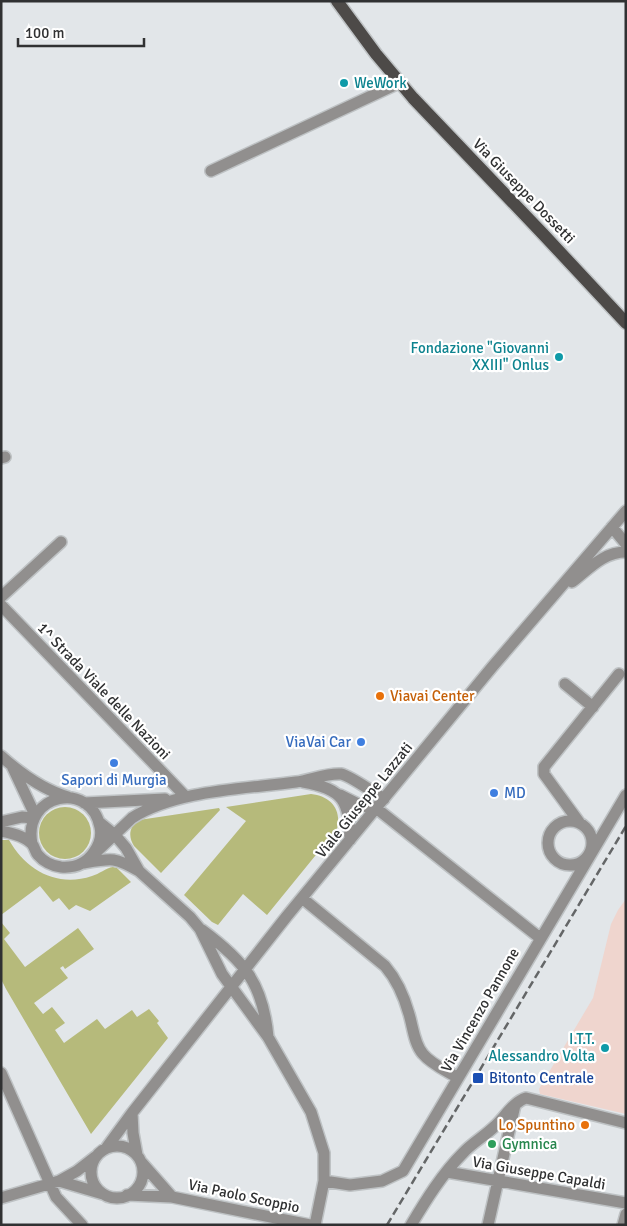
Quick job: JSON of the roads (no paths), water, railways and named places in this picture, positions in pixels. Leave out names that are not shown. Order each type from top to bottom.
[{"type":"main road","name":"Via Giuseppe Dossetti","points":[[337,1],[399,83],[626,323]]},
{"type":"street","points":[[211,171],[399,83]]},
{"type":"street","name":"Viale Giuseppe Lazzati","points":[[107,1148],[244,969],[376,808],[626,511]]},
{"type":"street","points":[[612,527],[626,531]]},
{"type":"street","points":[[612,527],[626,544]]},
{"type":"street","points":[[1,597],[61,542]]},
{"type":"street","points":[[551,599],[601,558],[613,553],[626,552]]},
{"type":"street","name":"1^ Strada Viale delle Nazioni","points":[[1,605],[181,798]]},
{"type":"street","points":[[579,822],[544,774],[544,768],[619,674]]},
{"type":"street","points":[[565,684],[593,706]]},
{"type":"street","points":[[1,756],[11,765],[58,794],[84,803],[181,798],[299,782],[323,775],[343,774],[384,799]]},
{"type":"street","points":[[11,765],[21,783],[34,817]]},
{"type":"street","points":[[299,782],[331,789],[362,806],[376,808],[540,938]]},
{"type":"street","points":[[340,795],[350,822],[350,840]]},
{"type":"street","name":"Via Vincenzo Pannone","points":[[324,1181],[350,1185],[382,1181],[403,1171],[626,795]]},
{"type":"street","points":[[69,798],[59,798],[50,801],[34,817],[30,836],[38,855],[47,863],[58,867],[70,868],[81,864],[116,859],[139,871],[190,917],[200,930],[222,974],[268,1037],[311,1112],[324,1153],[324,1181],[310,1225]]},
{"type":"street","points":[[81,864],[115,835],[126,822],[139,813],[181,798]]},
{"type":"street","points":[[84,803],[93,811],[101,831],[100,840],[92,856]]},
{"type":"street","points":[[1,822],[22,817],[34,817]]},
{"type":"street","points":[[573,820],[579,822],[585,826],[592,838],[590,853],[579,863],[564,864],[552,855],[549,848],[550,834],[559,824],[573,820]]},
{"type":"street","points":[[99,822],[115,835],[126,848],[139,871]]},
{"type":"street","points":[[1,831],[20,836],[32,844]]},
{"type":"street","points":[[302,898],[385,966],[392,974],[400,987],[406,1004],[418,1048],[429,1060],[458,1078]]},
{"type":"street","points":[[200,930],[225,948],[255,982],[262,1000],[268,1037]]},
{"type":"street","points":[[1,1074],[54,1182],[56,1197],[82,1225]]},
{"type":"street","points":[[521,1101],[626,1123]]},
{"type":"street","points":[[411,1225],[430,1194],[463,1153],[521,1101]]},
{"type":"street","points":[[488,1225],[508,1140],[521,1101]]},
{"type":"street","points":[[54,1182],[120,1198],[139,1186],[143,1171],[133,1133],[132,1113]]},
{"type":"street","points":[[495,1126],[508,1140]]},
{"type":"street","points":[[1,1198],[54,1182],[77,1171],[107,1148],[123,1146],[131,1150],[139,1159]]},
{"type":"street","points":[[95,1157],[91,1174],[97,1189],[104,1194]]},
{"type":"street","name":"Via Paolo Scoppio","points":[[139,1159],[172,1196]]},
{"type":"street","name":"Via Giuseppe Capaldi","points":[[447,1172],[626,1203]]},
{"type":"street","name":"Via Paolo Scoppio","points":[[127,1195],[172,1196],[310,1225]]},
{"type":"street","points":[[623,1225],[626,1214]]},
{"type":"railway","points":[[387,1225],[626,826]]},
{"type":"place","name":"WeWork","points":[[344,83]]},
{"type":"place","name":"Fondazione \"Giovanni XXIII\" Onlus","points":[[559,357]]},
{"type":"place","name":"Viavai Center","points":[[380,696]]},
{"type":"place","name":"ViaVai Car","points":[[361,742]]},
{"type":"place","name":"Sapori di Murgia","points":[[114,763]]},
{"type":"place","name":"MD","points":[[494,793]]},
{"type":"place","name":"I.T.T. Alessandro Volta","points":[[605,1048]]},
{"type":"place","name":"Bitonto Centrale","points":[[478,1078]]},
{"type":"place","name":"Lo Spuntino","points":[[585,1125]]},
{"type":"place","name":"Gymnica","points":[[492,1144]]}]
